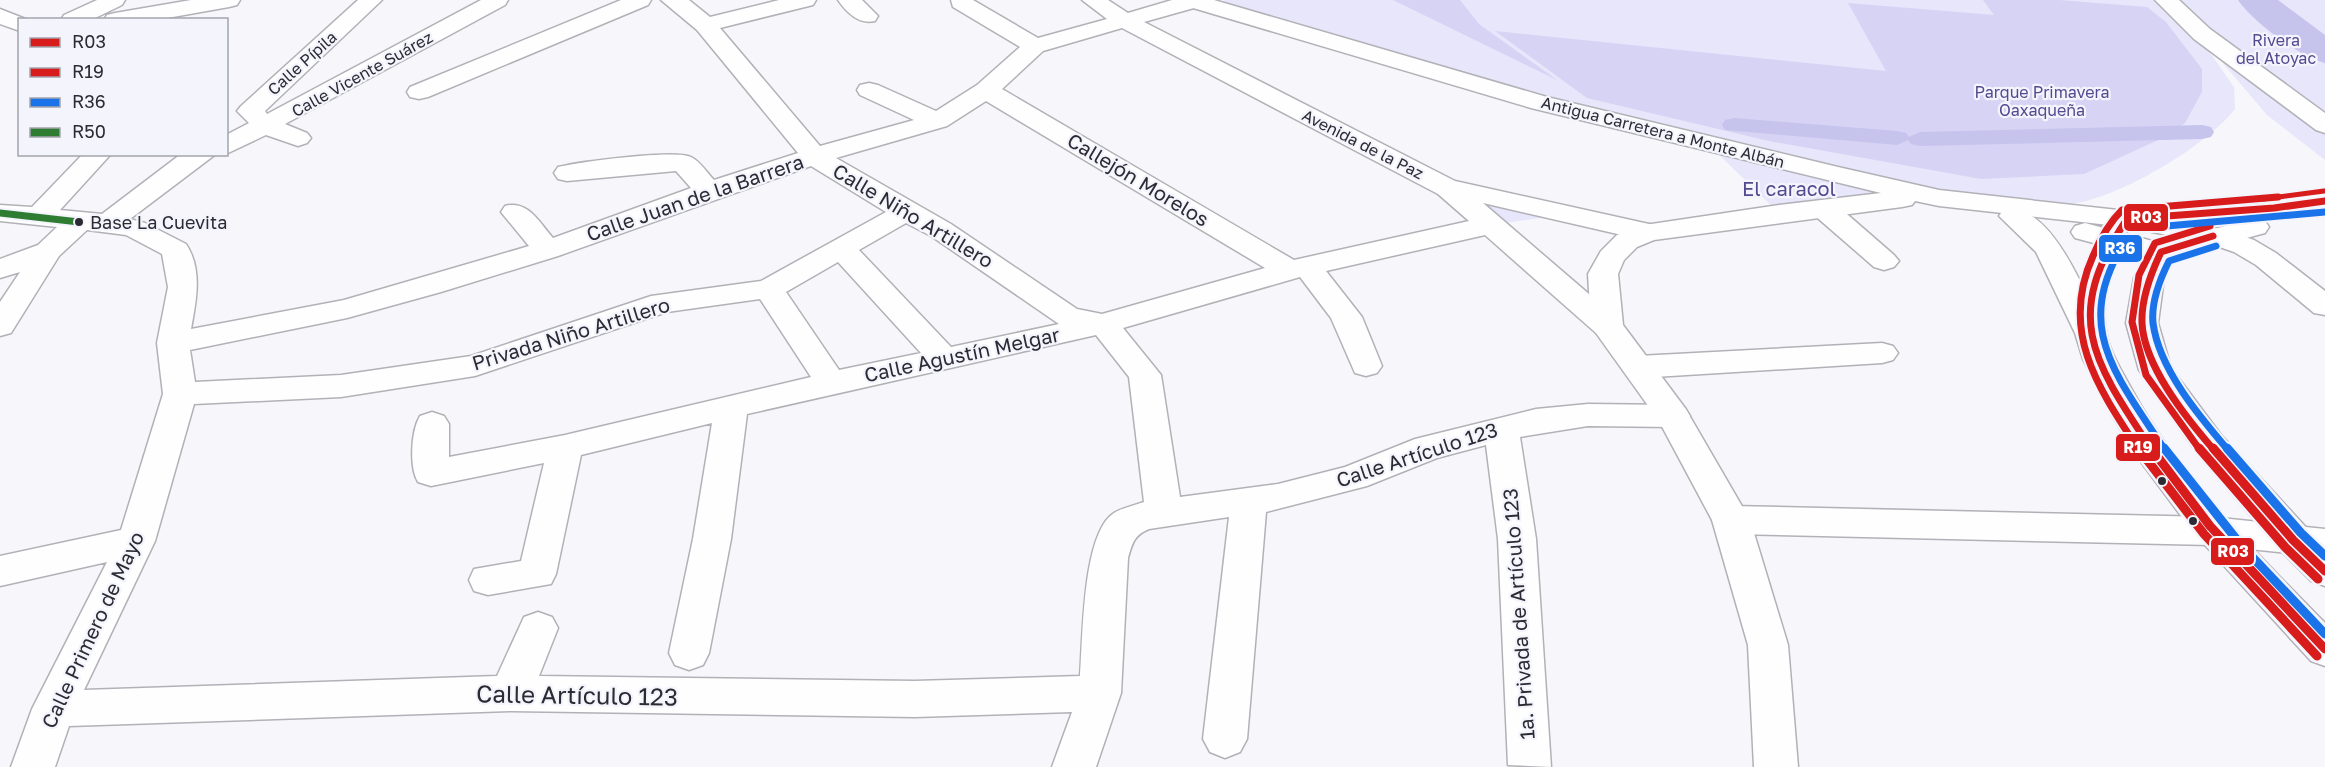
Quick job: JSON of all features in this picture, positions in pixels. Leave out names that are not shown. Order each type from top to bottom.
[{"type":"street","points":[[76,18],[114,0]]},
{"type":"street","points":[[126,18],[230,0]]},
{"type":"street","points":[[216,18],[230,0]]},
{"type":"street","name":"Calle Pípila","points":[[247,117],[371,0]]},
{"type":"street","name":"Calle Vicente Suárez","points":[[228,143],[247,117],[497,0]]},
{"type":"street","points":[[418,92],[640,0]]},
{"type":"street","name":"Calle Niño Artillero","points":[[672,0],[686,7],[705,25],[814,156],[906,212],[941,230],[1067,316],[1103,324]]},
{"type":"street","points":[[705,25],[805,0]]},
{"type":"street","points":[[849,0],[867,16]]},
{"type":"street","name":"Avenida de la Paz","points":[[1093,0],[1127,21],[1448,188],[1607,326],[1673,416],[1731,520],[1768,645],[1776,767]]},
{"type":"street","name":"Calle Juan de la Barrera","points":[[173,343],[347,309],[548,250],[709,191],[814,156],[938,122],[986,90],[1035,46],[1127,21],[1192,0]]},
{"type":"street","name":"Antigua Carretera a Monte Albán","points":[[1192,0],[1540,103],[1939,198],[2119,229],[2215,236],[2244,246],[2266,259],[2325,306]]},
{"type":"street","points":[[2166,0],[2202,34],[2325,124]]},
{"type":"street","points":[[961,2],[1035,46]]},
{"type":"street","points":[[0,16],[18,23]]},
{"type":"street","points":[[869,90],[938,122]]},
{"type":"street","name":"Callejón Morelos","points":[[986,90],[1299,268]]},
{"type":"street","points":[[247,117],[298,138]]},
{"type":"street","points":[[40,215],[96,156]]},
{"type":"street","points":[[0,269],[48,250],[198,156]]},
{"type":"street","points":[[567,173],[635,165],[683,163],[709,191]]},
{"type":"street","points":[[1448,188],[1648,232]]},
{"type":"street","points":[[1607,326],[1603,274],[1611,257],[1627,241],[1648,232],[1883,199],[1939,198],[2013,216],[2119,229],[2281,214],[2325,214]]},
{"type":"street","points":[[2119,229],[2161,252],[2325,201]]},
{"type":"street","points":[[1823,208],[1884,261]]},
{"type":"street","points":[[515,212],[548,250]]},
{"type":"street","name":"Privada Niño Artillero","points":[[180,394],[341,386],[475,366],[662,303],[769,289],[843,250],[906,212]]},
{"type":"street","name":"Calle Primero de Mayo","points":[[0,213],[40,215],[135,229],[176,250],[183,287],[173,343],[180,394],[136,541],[53,710],[33,767]]},
{"type":"street","points":[[2013,216],[2049,248],[2129,420],[2211,531],[2325,649]]},
{"type":"street","points":[[0,236],[94,222]]},
{"type":"street","name":"Calle Agustín Melgar","points":[[432,424],[431,473],[565,447],[731,410],[831,383],[1103,324],[1299,268],[1490,225]]},
{"type":"street","points":[[2090,337],[2090,293],[2119,229]]},
{"type":"street","points":[[0,326],[48,250]]},
{"type":"street","points":[[843,250],[944,358]]},
{"type":"street","points":[[2161,252],[2149,278],[2142,323],[2155,370],[2208,444],[2309,542],[2325,571]]},
{"type":"street","points":[[1299,268],[1346,317],[1366,366]]},
{"type":"street","points":[[769,289],[831,383]]},
{"type":"street","points":[[1103,324],[1145,375],[1164,512]]},
{"type":"street","points":[[1638,367],[1882,353]]},
{"type":"street","points":[[689,653],[712,539],[731,410]]},
{"type":"street","name":"Calle Artículo 123","points":[[1074,767],[1101,693],[1109,558],[1115,537],[1126,524],[1164,512],[1278,498],[1354,477],[1427,448],[1501,428],[1588,415],[1673,416]]},
{"type":"street","name":"1a. Privada de Artículo 123","points":[[1501,428],[1517,539],[1530,765]]},
{"type":"street","points":[[488,580],[537,574],[565,447]]},
{"type":"street","points":[[1225,739],[1249,502]]},
{"type":"street","points":[[1731,520],[2211,531],[2309,542]]},
{"type":"street","points":[[0,571],[136,541]]},
{"type":"street","points":[[511,693],[538,628]]},
{"type":"street","name":"Calle Artículo 123","points":[[53,710],[281,699],[511,693],[868,699],[1101,693]]},
{"type":"green space","name":"Parque Primavera Oaxaqueña","points":[[1226,0],[2325,0],[2325,160],[2267,115],[2193,28],[2234,87],[2235,109],[2221,124],[2183,154],[2136,181],[2091,200],[2057,205],[1990,199],[1905,184],[1701,138],[1540,96],[1220,2]]},
{"type":"green space","points":[[1393,0],[1460,0],[1479,24],[1557,80]]},
{"type":"green space","name":"Parque Primavera Oaxaqueña","points":[[1983,0],[2059,0],[2147,7],[2166,22],[2202,69],[2202,92],[2185,123],[2167,136],[2084,174],[1981,179],[1769,141],[1587,98],[1495,31],[1886,71],[1848,3],[1994,15]]},
{"type":"green space","name":"El caracol","points":[[1714,150],[1890,191],[1823,208],[1779,213]]},
{"type":"green space","points":[[1448,188],[1568,214],[1490,225]]},
{"type":"waterway","points":[[2256,0],[2325,52]]},
{"type":"waterway","points":[[1734,125],[1897,138]]},
{"type":"waterway","points":[[1920,139],[2202,132]]},
{"type":"transit line","name":"R19","points":[[2317,656],[2231,565],[2152,469],[2129,434],[2089,362],[2081,340],[2078,317],[2080,294],[2090,261],[2107,229],[2122,210],[2273,198],[2324,191]]},
{"type":"transit line","name":"R03","points":[[2325,201],[2274,208],[2127,219],[2099,268],[2089,310],[2090,332],[2099,357],[2135,424],[2159,459],[2210,526],[2325,649]]},
{"type":"transit line","name":"R36","points":[[2325,212],[2133,229],[2108,273],[2099,310],[2099,322],[2105,346],[2143,417],[2165,450],[2189,483],[2241,545],[2325,634]]},
{"type":"transit line","name":"R50","points":[[0,213],[79,222]]},
{"type":"transit line","name":"R19","points":[[2210,226],[2155,243],[2139,275],[2132,322],[2146,375],[2201,451],[2285,547],[2318,579]]},
{"type":"transit line","name":"R03","points":[[2213,236],[2161,252],[2149,278],[2142,323],[2155,370],[2209,444],[2293,540],[2325,571]]},
{"type":"transit line","name":"R36","points":[[2216,246],[2169,261],[2159,281],[2153,322],[2165,365],[2217,437],[2301,533],[2325,556]]},
{"type":"place","name":"Base La Cuevita","points":[[79,222]]},
{"type":"park label","name":"Rivera del Atoyac","points":[[2276,49]]}]
